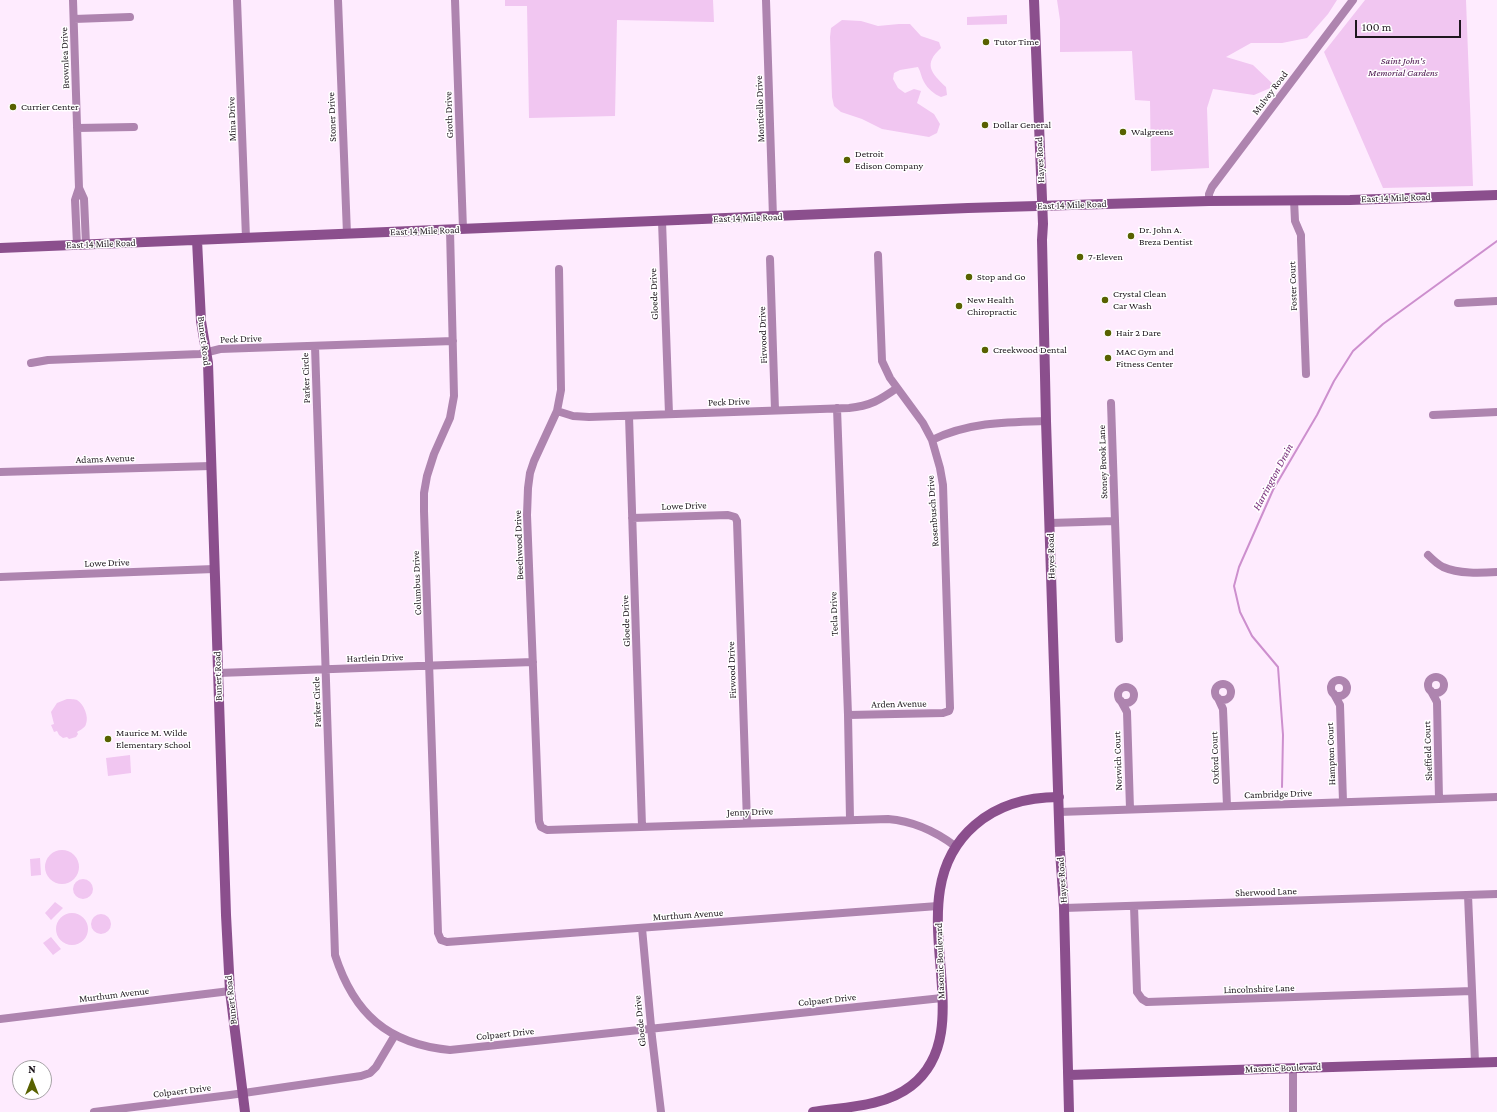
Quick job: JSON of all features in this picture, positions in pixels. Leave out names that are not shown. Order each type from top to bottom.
[{"type":"street","name":"Brownlea Drive","points":[[73,0],[79,188],[75,200],[81,244]]},
{"type":"street","name":"Mina Drive","points":[[238,0],[246,238]]},
{"type":"street","name":"Stoner Drive","points":[[338,0],[347,234]]},
{"type":"street","name":"Groth Drive","points":[[455,0],[463,229]]},
{"type":"street","name":"Monticello Drive","points":[[766,0],[773,217]]},
{"type":"street","name":"Hayes Road","points":[[1034,0],[1043,224],[1042,240],[1046,421],[1058,796],[1064,908],[1069,1112]]},
{"type":"street","name":"Mulvey Road","points":[[1209,200],[1209,194],[1212,187],[1353,0]]},
{"type":"street","points":[[74,19],[130,17]]},
{"type":"street","points":[[77,128],[134,127]]},
{"type":"street","name":"East 14 Mile Road","points":[[0,248],[1209,200],[1350,200],[1497,195]]},
{"type":"street","name":"Foster Court","points":[[1294,200],[1295,221],[1301,239],[1306,374]]},
{"type":"street","name":"Gloede Drive","points":[[662,221],[669,414]]},
{"type":"street","name":"Columbus Drive","points":[[440,940],[438,933],[424,493],[431,463],[448,423],[454,396],[450,230]]},
{"type":"street","name":"Bunert Road","points":[[197,240],[201,321],[207,352],[226,915],[230,991],[245,1112]]},
{"type":"street","name":"Rosenbusch Drive","points":[[878,255],[882,361],[887,373],[897,388],[924,423],[932,440],[943,485],[949,711]]},
{"type":"street","name":"Firwood Drive","points":[[770,259],[775,410]]},
{"type":"street","name":"Beechwood Drive","points":[[541,827],[539,821],[528,488],[534,461],[557,411],[561,390],[558,269]]},
{"type":"street","points":[[1458,303],[1497,301]]},
{"type":"street","name":"Peck Drive","points":[[31,363],[48,360],[195,354],[220,349],[453,341]]},
{"type":"street","name":"Parker Circle","points":[[315,346],[335,955],[350,992],[359,1005],[382,1027],[395,1035]]},
{"type":"street","name":"Peck Drive","points":[[557,411],[573,416],[589,417],[863,407],[875,403],[897,388]]},
{"type":"street","name":"Stoney Brook Lane","points":[[1111,403],[1119,639]]},
{"type":"street","name":"Tecla Drive","points":[[837,408],[848,715],[850,819]]},
{"type":"street","points":[[1432,415],[1497,412]]},
{"type":"street","name":"Gloede Drive","points":[[629,416],[642,826]]},
{"type":"street","points":[[932,440],[958,429],[990,423],[1046,421]]},
{"type":"street","name":"Adams Avenue","points":[[0,472],[211,466]]},
{"type":"street","name":"Lowe Drive","points":[[632,518],[728,515],[735,517]]},
{"type":"street","name":"Firwood Drive","points":[[735,517],[737,524],[747,822]]},
{"type":"street","points":[[1050,523],[1115,521]]},
{"type":"street","points":[[1428,555],[1438,564],[1448,569],[1471,572],[1497,572]]},
{"type":"street","name":"Lowe Drive","points":[[0,577],[214,569]]},
{"type":"street","name":"Hartlein Drive","points":[[218,673],[533,662]]},
{"type":"street","points":[[1438,677],[1444,684],[1441,691],[1436,693],[1431,691],[1428,687],[1429,682],[1432,678],[1438,677]]},
{"type":"street","points":[[1340,680],[1345,683],[1347,688],[1344,695],[1339,696],[1334,694],[1331,690],[1335,681],[1340,680]]},
{"type":"street","points":[[1222,684],[1227,685],[1231,694],[1228,698],[1223,700],[1218,698],[1215,691],[1217,686],[1222,684]]},
{"type":"street","points":[[1127,687],[1133,692],[1134,697],[1131,701],[1126,703],[1121,701],[1118,697],[1119,692],[1122,688],[1127,687]]},
{"type":"street","name":"Sheffield Court","points":[[1431,691],[1436,702],[1439,799]]},
{"type":"street","name":"Sheffield Court","points":[[1436,702],[1441,691]]},
{"type":"street","name":"Hampton Court","points":[[1334,694],[1340,705]]},
{"type":"street","name":"Hampton Court","points":[[1343,802],[1340,705],[1344,695]]},
{"type":"street","name":"Oxford Court","points":[[1218,698],[1223,709],[1227,806]]},
{"type":"street","name":"Oxford Court","points":[[1223,709],[1228,698]]},
{"type":"street","name":"Norwich Court","points":[[1121,701],[1127,712]]},
{"type":"street","name":"Norwich Court","points":[[1130,809],[1127,712],[1131,701]]},
{"type":"street","name":"Arden Avenue","points":[[848,715],[943,713],[949,711]]},
{"type":"street","name":"Masonic Boulevard","points":[[813,1112],[884,1100],[895,1096],[912,1085],[926,1072],[935,1056],[941,1035],[942,998],[938,906],[945,864],[955,846],[982,818],[999,808],[1029,798],[1058,796]]},
{"type":"street","name":"Cambridge Drive","points":[[1059,812],[1497,797]]},
{"type":"street","name":"Jenny Drive","points":[[541,827],[547,830],[747,822],[888,819],[909,822],[938,835],[955,846]]},
{"type":"street","name":"Sherwood Lane","points":[[1064,908],[1497,894]]},
{"type":"street","points":[[1468,895],[1475,1062]]},
{"type":"street","name":"Murthum Avenue","points":[[440,940],[447,942],[938,906]]},
{"type":"street","name":"Lincolnshire Lane","points":[[1134,906],[1137,992],[1142,999],[1147,1002],[1472,991]]},
{"type":"street","name":"Gloede Drive","points":[[642,928],[651,1028],[661,1112]]},
{"type":"street","name":"Murthum Avenue","points":[[0,1019],[230,991]]},
{"type":"street","name":"Colpaert Drive","points":[[94,1112],[242,1093],[348,1078],[370,1073],[380,1061],[395,1035],[423,1046],[450,1050],[942,998]]},
{"type":"street","name":"Masonic Boulevard","points":[[1069,1075],[1497,1062]]},
{"type":"street","points":[[1293,1068],[1294,1112]]},
{"type":"green space","points":[[505,0],[713,0],[714,22],[617,20],[615,116],[529,118],[527,6],[505,6]]},
{"type":"green space","points":[[1057,0],[1337,0],[1328,14],[1307,38],[1282,43],[1251,43],[1226,57],[1253,65],[1275,86],[1254,95],[1213,89],[1207,108],[1209,168],[1151,171],[1150,101],[1135,100],[1132,51],[1060,52],[1060,20]]},
{"type":"green space","name":"Saint John's Memorial Gardens","points":[[1365,0],[1466,0],[1473,186],[1383,188],[1324,52]]},
{"type":"green space","points":[[1007,15],[1007,24],[967,25],[967,17]]},
{"type":"green space","points":[[842,20],[861,21],[878,26],[910,24],[921,36],[939,42],[941,48],[932,59],[931,68],[936,77],[946,87],[947,95],[941,97],[929,89],[923,80],[918,67],[900,70],[894,73],[893,79],[898,88],[905,93],[914,89],[921,91],[917,103],[934,114],[940,124],[937,133],[929,137],[882,129],[862,119],[841,112],[834,106],[832,97],[830,37],[831,28]]},
{"type":"green space","points":[[67,699],[80,702],[84,708],[87,718],[85,725],[77,732],[78,734],[76,737],[69,739],[67,737],[63,738],[57,731],[54,732],[51,725],[54,724],[51,712],[57,703]]},
{"type":"green space","points":[[130,755],[131,773],[108,776],[106,758]]},
{"type":"green space","points":[[62,850],[74,855],[79,867],[74,879],[62,884],[50,879],[45,867],[50,855]]},
{"type":"green space","points":[[40,858],[41,875],[31,876],[30,859]]},
{"type":"green space","points":[[83,879],[90,882],[93,889],[90,896],[83,899],[76,896],[73,889],[76,882]]},
{"type":"green space","points":[[55,902],[63,908],[51,920],[45,913]]},
{"type":"green space","points":[[69,913],[75,913],[84,917],[88,929],[84,941],[75,945],[69,945],[60,941],[56,932],[56,926],[60,917]]},
{"type":"green space","points":[[101,914],[108,917],[111,924],[108,931],[101,934],[94,931],[91,924],[94,917]]},
{"type":"green space","points":[[51,937],[61,949],[53,955],[43,943]]},
{"type":"waterway","name":"Harrington Drain","points":[[1282,787],[1283,735],[1278,667],[1252,636],[1240,612],[1234,586],[1239,567],[1273,490],[1317,415],[1334,381],[1353,351],[1383,324],[1497,241]]},
{"type":"place","name":"Tutor Time","points":[[986,42]]},
{"type":"place","name":"Currier Center","points":[[13,107]]},
{"type":"place","name":"Dollar General","points":[[985,125]]},
{"type":"place","name":"Walgreens","points":[[1123,132]]},
{"type":"place","name":"Detroit Edison Company","points":[[847,160]]},
{"type":"place","name":"Dr. John A. Breza Dentist","points":[[1131,236]]},
{"type":"place","name":"7-Eleven","points":[[1080,257]]},
{"type":"place","name":"Stop and Go","points":[[969,277]]},
{"type":"place","name":"Crystal Clean Car Wash","points":[[1105,300]]},
{"type":"place","name":"New Health Chiropractic","points":[[959,306]]},
{"type":"place","name":"Hair 2 Dare","points":[[1108,333]]},
{"type":"place","name":"Creekwood Dental","points":[[985,350]]},
{"type":"place","name":"MAC Gym and Fitness Center","points":[[1108,358]]},
{"type":"place","name":"Maurice M. Wilde Elementary School","points":[[108,739]]}]
